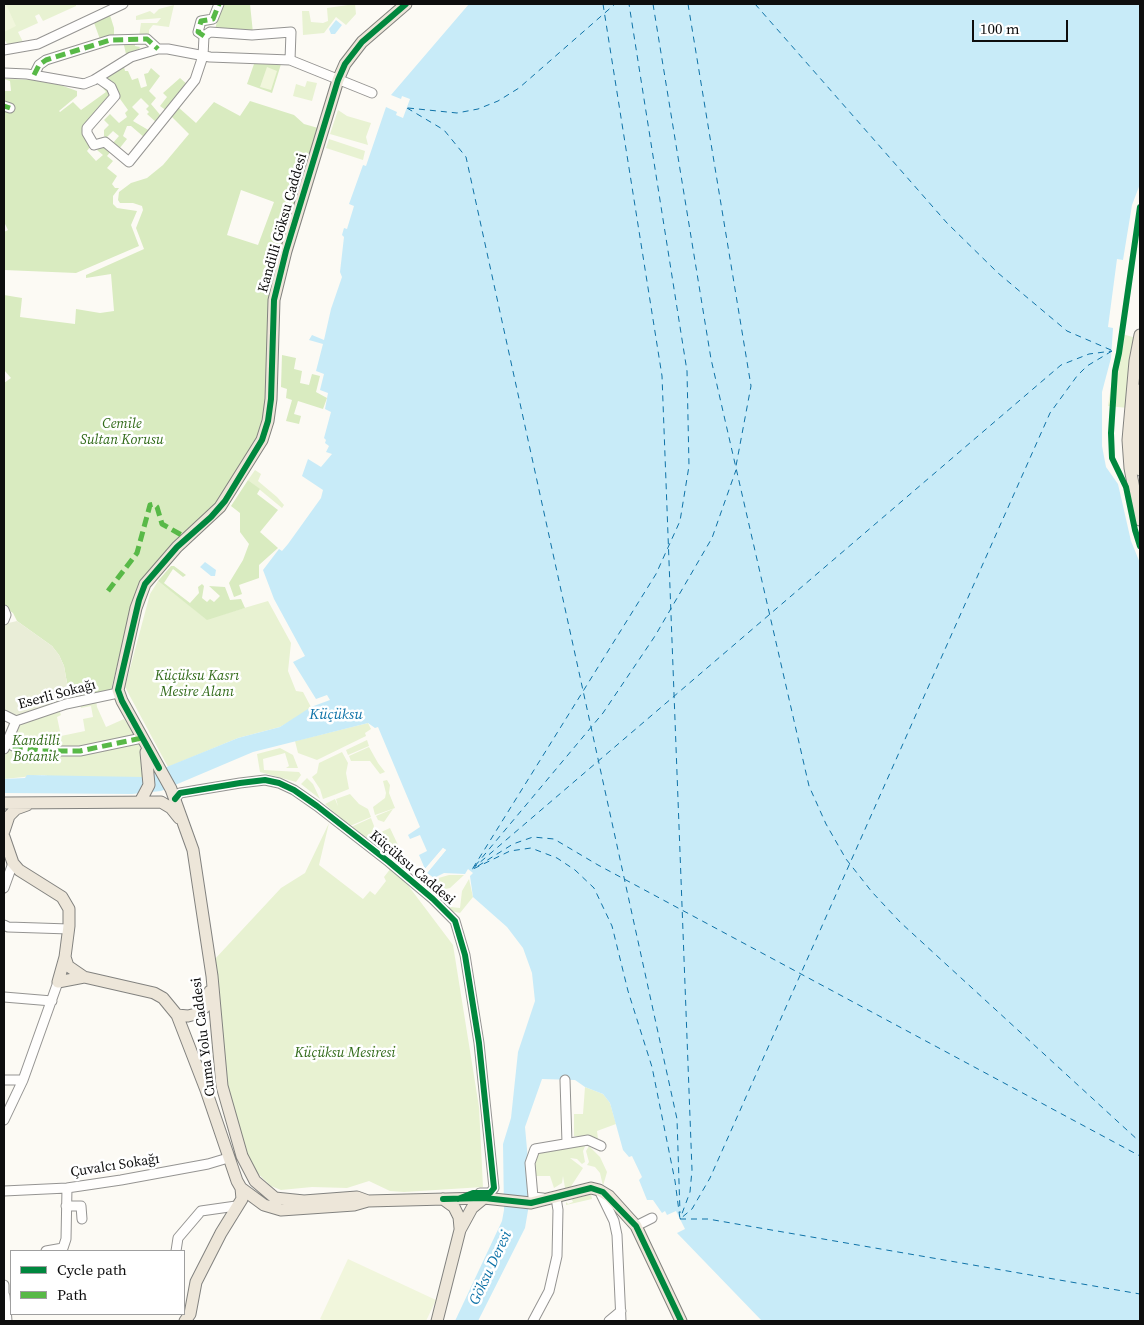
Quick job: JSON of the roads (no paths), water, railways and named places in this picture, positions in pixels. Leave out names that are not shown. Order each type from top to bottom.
[{"type":"main road","name":"Kandilli Göksu Caddesi","points":[[118,693],[118,685],[136,608],[145,584],[177,547],[220,507],[242,476],[264,434],[269,415],[273,375],[273,307],[286,251],[338,80],[345,64],[362,42],[406,4]]},
{"type":"main road","points":[[1140,344],[1135,361],[1128,447],[1140,520]]},
{"type":"main road","points":[[1140,390],[1138,424],[1140,470]]},
{"type":"main road","points":[[118,693],[143,740],[154,768],[173,796]]},
{"type":"main road","points":[[140,802],[147,791],[154,768]]},
{"type":"main road","name":"Küçüksu Caddesi","points":[[4,802],[161,802],[173,796]]},
{"type":"main road","name":"Cuma Yolu Caddesi","points":[[173,796],[193,850],[212,976],[222,1086],[242,1156],[255,1181],[276,1203]]},
{"type":"main road","points":[[4,831],[9,816],[16,809],[33,802]]},
{"type":"main road","points":[[4,837],[12,862],[18,870],[62,898],[69,909],[69,930],[65,957],[58,982],[84,977]]},
{"type":"main road","points":[[65,957],[68,966],[84,977],[154,993],[163,998],[177,1015],[188,1016],[205,1007],[210,996],[212,976]]},
{"type":"main road","name":"Cuma Yolu Caddesi","points":[[177,1015],[206,1090],[240,1198]]},
{"type":"main road","points":[[206,1090],[217,1084],[222,1086]]},
{"type":"main road","points":[[185,1321],[190,1314],[196,1282],[240,1198],[276,1203],[357,1197],[368,1201],[484,1198],[531,1203],[591,1188],[609,1196],[636,1226],[681,1321]]},
{"type":"main road","points":[[460,1230],[472,1208],[484,1198]]},
{"type":"main road","points":[[437,1321],[460,1230],[460,1217],[454,1207],[443,1199]]},
{"type":"street","points":[[4,48],[25,48],[38,44],[123,4]]},
{"type":"street","points":[[204,36],[198,32],[201,21],[213,19],[219,4]]},
{"type":"street","points":[[204,36],[210,32],[252,35],[291,32],[290,60]]},
{"type":"street","points":[[98,78],[111,87],[114,96],[87,128],[87,133],[94,145],[105,142],[129,162],[192,84],[203,56],[204,36]]},
{"type":"street","points":[[34,75],[39,65],[46,60],[110,40],[146,39],[158,49]]},
{"type":"street","points":[[4,74],[34,75],[77,84],[88,83],[123,60],[158,49],[185,50],[203,56],[290,60],[372,93]]},
{"type":"street","points":[[4,610],[6,615],[4,620]]},
{"type":"street","name":"Eserli Sokağı","points":[[4,715],[16,721],[71,703],[118,693]]},
{"type":"street","points":[[4,749],[16,721]]},
{"type":"street","points":[[13,746],[40,751],[80,751],[143,740]]},
{"type":"street","name":"Küçüksu Caddesi","points":[[173,796],[265,780],[294,790],[389,862],[433,899],[455,921],[465,955],[479,1043],[494,1188],[490,1193],[473,1194],[458,1199]]},
{"type":"street","points":[[4,888],[12,862]]},
{"type":"street","points":[[4,925],[8,927],[69,930]]},
{"type":"street","points":[[4,1120],[23,1080],[58,982]]},
{"type":"street","points":[[4,997],[52,1001]]},
{"type":"street","points":[[4,1080],[23,1080]]},
{"type":"street","points":[[565,1080],[567,1144]]},
{"type":"street","points":[[533,1321],[549,1291],[557,1256],[558,1210],[551,1199],[533,1197],[530,1163],[535,1149],[588,1140],[601,1146]]},
{"type":"street","name":"Çuvalcı Sokağı","points":[[4,1191],[67,1188],[178,1170],[228,1158]]},
{"type":"street","points":[[52,1250],[63,1248],[66,1240],[67,1188]]},
{"type":"street","points":[[599,1190],[614,1221],[617,1235],[621,1321]]},
{"type":"street","points":[[176,1250],[178,1238],[200,1211],[240,1198]]},
{"type":"street","points":[[66,1206],[81,1206],[82,1219]]},
{"type":"street","points":[[636,1226],[652,1218]]},
{"type":"street","points":[[6,1292],[8,1321]]},
{"type":"street","points":[[609,1321],[621,1310]]},
{"type":"water","points":[[469,4],[1140,4],[1140,184],[1132,205],[1123,260],[1117,259],[1108,327],[1113,328],[1111,358],[1102,392],[1102,446],[1106,467],[1118,484],[1131,541],[1140,563],[1140,1321],[762,1321],[677,1233],[685,1229],[676,1211],[667,1215],[665,1211],[662,1213],[653,1200],[647,1200],[639,1180],[642,1177],[632,1156],[629,1157],[623,1150],[610,1103],[603,1094],[585,1087],[575,1080],[542,1079],[525,1127],[531,1193],[525,1228],[478,1321],[455,1321],[502,1221],[504,1210],[503,1144],[511,1118],[518,1052],[535,1001],[532,973],[523,948],[507,927],[473,897],[470,876],[473,873],[468,869],[465,874],[444,873],[434,878],[427,873],[446,850],[443,848],[425,869],[419,855],[427,851],[420,835],[410,839],[408,835],[420,827],[378,727],[375,728],[368,723],[253,752],[161,791],[132,794],[4,793],[4,779],[25,778],[27,775],[142,777],[238,738],[280,727],[311,707],[330,700],[327,695],[316,699],[293,662],[305,656],[274,599],[263,570],[279,549],[282,551],[288,544],[321,498],[323,490],[302,476],[308,459],[321,467],[332,454],[326,452],[329,446],[325,443],[326,440],[324,438],[331,412],[325,409],[328,393],[320,390],[324,374],[316,371],[323,344],[309,340],[312,335],[324,340],[331,309],[342,277],[340,272],[344,237],[342,235],[344,228],[347,229],[354,206],[349,204],[363,165],[366,166],[386,107],[397,112],[396,115],[403,118],[410,99],[402,96],[401,99],[391,95]]},
{"type":"water","points":[[336,20],[342,25],[335,34],[331,34],[329,29]]},
{"type":"water","points":[[205,562],[216,570],[215,576],[211,576],[200,567]]},
{"type":"park label","name":"Cemile Sultan Korusu","points":[[122,432]]},
{"type":"park label","name":"Küçüksu Kasrı Mesire Alanı","points":[[197,684]]},
{"type":"park label","name":"Kandilli Botanik","points":[[36,750]]},
{"type":"park label","name":"Küçüksu Mesiresi","points":[[345,1053]]},
{"type":"water label","name":"Küçüksu","points":[[336,715]]},
{"type":"water label","name":"Göksu Deresi","points":[[491,1268]]}]
